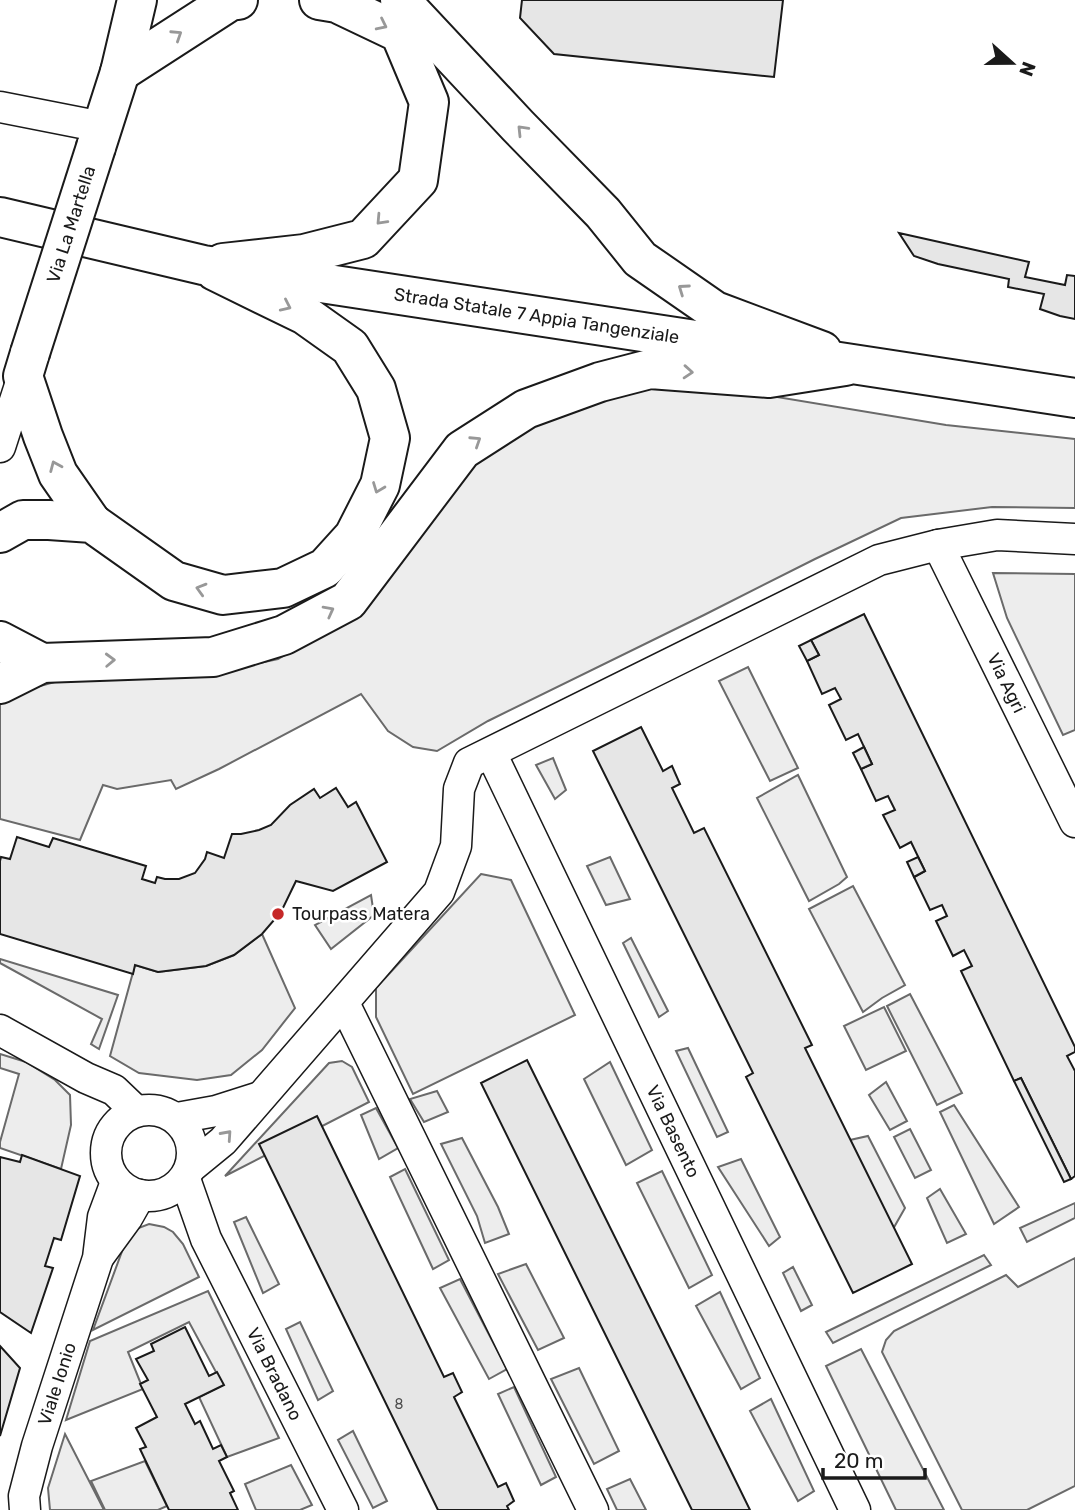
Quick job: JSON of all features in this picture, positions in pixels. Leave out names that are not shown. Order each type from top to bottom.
[{"type":"main road","name":"Via La Martella","points":[[17,381],[120,72],[137,0]]},
{"type":"main road","points":[[120,72],[232,0]]},
{"type":"main road","points":[[203,265],[304,254],[363,239],[418,180],[429,102],[400,33],[337,3],[319,0]]},
{"type":"main road","points":[[400,0],[603,213],[640,259],[715,311],[857,364]]},
{"type":"main road","name":"Strada Statale 7 Appia Tangenziale","points":[[0,217],[203,265],[1075,398]]},
{"type":"main road","points":[[17,381],[58,474],[92,523],[174,581],[223,595],[283,588],[325,568],[355,536],[380,485],[390,438],[376,389],[350,347],[305,315],[203,265]]},
{"type":"main road","points":[[0,684],[42,663],[213,657],[284,635],[348,601],[463,450],[526,409],[600,382],[650,369],[769,378],[857,364]]},
{"type":"main road","points":[[0,533],[23,520],[92,523]]},
{"type":"main road","points":[[0,641],[42,663]]},
{"type":"street","points":[[0,107],[99,137]]},
{"type":"street","name":"Via La Martella","points":[[0,447],[17,381]]},
{"type":"street","points":[[86,1078],[104,1108],[109,1170],[159,1183],[223,1141],[439,892],[456,846],[459,789],[469,763],[879,561],[939,545],[998,535],[1075,539]]},
{"type":"street","name":"Via Agri","points":[[939,545],[1075,822]]},
{"type":"street","name":"Via Basento","points":[[491,753],[855,1510]]},
{"type":"street","points":[[344,1003],[593,1510]]},
{"type":"street","points":[[0,1030],[86,1078],[114,1090],[136,1111]]},
{"type":"street","points":[[177,1118],[216,1111],[260,1097]]},
{"type":"street","points":[[107,1142],[113,1128],[136,1111],[164,1111],[177,1118],[186,1129],[193,1155],[159,1183]]},
{"type":"street","name":"Via Bradano","points":[[159,1183],[206,1240],[343,1510]]},
{"type":"street","name":"Viale Ionio","points":[[25,1510],[24,1496],[37,1446],[98,1258],[103,1217],[159,1183]]},
{"type":"shaded area","points":[[650,383],[717,387],[946,425],[1075,439],[1075,508],[992,507],[901,518],[488,721],[437,751],[413,747],[388,731],[361,694],[176,789],[171,780],[117,789],[103,785],[80,840],[0,819],[0,699],[73,677],[219,672],[278,659],[325,631],[479,457],[520,428]]},
{"type":"shaded area","points":[[993,573],[1075,574],[1075,730],[1063,735],[1007,618]]},
{"type":"shaded area","points":[[748,667],[798,768],[770,781],[719,681]]},
{"type":"shaded area","points":[[553,758],[566,790],[555,799],[536,765]]},
{"type":"shaded area","points":[[798,775],[847,877],[809,901],[757,798]]},
{"type":"shaded area","points":[[610,857],[630,899],[606,905],[587,866]]},
{"type":"shaded area","points":[[481,874],[511,880],[575,1015],[413,1094],[376,1017],[376,988]]},
{"type":"shaded area","points":[[853,886],[905,985],[863,1012],[809,909]]},
{"type":"shaded area","points":[[371,895],[374,915],[331,949],[315,925]]},
{"type":"shaded area","points":[[262,934],[295,1008],[262,1050],[231,1075],[197,1080],[139,1073],[110,1056],[135,965],[158,972],[206,966],[234,955]]},
{"type":"shaded area","points":[[631,938],[668,1011],[659,1017],[623,943]]},
{"type":"shaded area","points":[[0,959],[118,995],[99,1049],[91,1044],[102,1019],[0,963]]},
{"type":"shaded area","points":[[910,994],[962,1093],[937,1105],[887,1006]]},
{"type":"shaded area","points":[[884,1007],[906,1051],[866,1070],[844,1026]]},
{"type":"shaded area","points":[[688,1048],[728,1132],[717,1137],[676,1051]]},
{"type":"shaded area","points":[[0,1054],[26,1062],[55,1080],[70,1095],[71,1125],[61,1169],[0,1148],[19,1074],[0,1068]]},
{"type":"shaded area","points":[[342,1061],[352,1067],[369,1102],[225,1176],[329,1063]]},
{"type":"shaded area","points":[[610,1062],[652,1150],[626,1165],[584,1079]]},
{"type":"shaded area","points":[[886,1082],[907,1121],[890,1130],[869,1095]]},
{"type":"shaded area","points":[[437,1091],[448,1112],[424,1122],[410,1099]]},
{"type":"shaded area","points":[[954,1105],[1019,1207],[994,1224],[940,1112]]},
{"type":"shaded area","points":[[376,1108],[398,1148],[379,1159],[361,1115]]},
{"type":"shaded area","points":[[910,1129],[931,1170],[915,1178],[894,1137]]},
{"type":"shaded area","points":[[868,1136],[905,1208],[893,1229],[850,1140]]},
{"type":"shaded area","points":[[462,1138],[509,1234],[485,1243],[477,1216],[441,1144]]},
{"type":"shaded area","points":[[741,1159],[780,1237],[769,1246],[718,1167]]},
{"type":"shaded area","points":[[405,1169],[449,1260],[433,1269],[390,1177]]},
{"type":"shaded area","points":[[662,1171],[712,1275],[689,1288],[637,1183]]},
{"type":"shaded area","points":[[940,1189],[966,1234],[947,1243],[927,1198]]},
{"type":"shaded area","points":[[1075,1203],[1075,1218],[1027,1242],[1020,1228]]},
{"type":"shaded area","points":[[246,1217],[279,1284],[263,1293],[234,1222]]},
{"type":"shaded area","points":[[149,1224],[173,1232],[183,1244],[199,1277],[93,1330],[124,1246],[136,1229]]},
{"type":"shaded area","points":[[984,1255],[991,1265],[833,1343],[826,1332]]},
{"type":"shaded area","points":[[1075,1258],[1075,1486],[1027,1510],[962,1510],[882,1352],[886,1340],[894,1331],[1006,1275],[1018,1287]]},
{"type":"shaded area","points":[[526,1264],[564,1338],[538,1350],[498,1274]]},
{"type":"shaded area","points":[[793,1267],[812,1305],[801,1311],[783,1273]]},
{"type":"shaded area","points":[[460,1279],[507,1369],[489,1379],[440,1288]]},
{"type":"shaded area","points":[[208,1291],[279,1438],[227,1457],[199,1397],[223,1385],[189,1322],[128,1352],[143,1389],[66,1420],[90,1341]]},
{"type":"shaded area","points":[[720,1292],[760,1378],[741,1389],[696,1306]]},
{"type":"shaded area","points":[[300,1322],[333,1391],[318,1400],[286,1329]]},
{"type":"shaded area","points":[[861,1349],[944,1510],[896,1510],[826,1366]]},
{"type":"shaded area","points":[[579,1368],[619,1451],[594,1464],[551,1379]]},
{"type":"shaded area","points":[[514,1387],[556,1477],[541,1485],[498,1394]]},
{"type":"shaded area","points":[[771,1399],[814,1491],[798,1501],[750,1411]]},
{"type":"shaded area","points":[[353,1431],[387,1501],[373,1508],[338,1440]]},
{"type":"shaded area","points":[[65,1434],[104,1510],[50,1510],[48,1488]]},
{"type":"shaded area","points":[[145,1461],[167,1506],[158,1510],[105,1510],[91,1481]]},
{"type":"shaded area","points":[[291,1465],[312,1505],[300,1510],[256,1510],[245,1484]]},
{"type":"shaded area","points":[[630,1479],[646,1510],[617,1510],[607,1489]]},
{"type":"building","points":[[522,0],[783,0],[774,77],[554,54],[520,18]]},
{"type":"building","points":[[899,233],[1029,262],[1025,277],[1065,285],[1067,275],[1075,276],[1075,319],[1040,309],[1044,294],[1008,287],[1009,279],[938,264],[914,256]]},
{"type":"building","points":[[864,614],[1075,1047],[1075,1052],[1067,1056],[1075,1071],[1075,1176],[1071,1179],[1021,1078],[1014,1081],[961,971],[972,966],[964,950],[953,956],[936,921],[947,916],[942,905],[930,910],[914,877],[925,871],[911,842],[900,848],[883,815],[895,810],[888,796],[876,801],[861,769],[872,764],[858,734],[846,740],[829,705],[841,699],[835,688],[822,694],[807,661],[819,655],[811,640]]},
{"type":"building","points":[[811,640],[819,655],[807,661],[799,646]]},
{"type":"building","points":[[641,727],[663,771],[672,766],[680,784],[672,788],[694,833],[704,828],[812,1045],[805,1048],[912,1264],[853,1293],[746,1077],[753,1073],[593,751]]},
{"type":"building","points":[[864,747],[872,764],[861,769],[853,753]]},
{"type":"building","points":[[336,788],[348,807],[356,802],[387,862],[333,891],[296,881],[281,912],[262,934],[234,955],[206,966],[158,972],[135,965],[133,974],[0,934],[0,861],[1,857],[10,859],[17,837],[49,847],[53,838],[146,866],[142,879],[155,883],[157,877],[179,879],[195,873],[207,852],[224,858],[232,834],[259,830],[271,825],[290,805],[314,789],[320,798]]},
{"type":"building","points":[[918,857],[925,871],[914,877],[907,862]]},
{"type":"building","points":[[527,1060],[750,1510],[692,1510],[481,1083]]},
{"type":"building","points":[[1021,1078],[1071,1179],[1064,1182],[1014,1081]]},
{"type":"building","points":[[317,1116],[444,1377],[453,1373],[462,1392],[454,1397],[498,1487],[506,1483],[514,1501],[507,1506],[509,1510],[438,1510],[259,1144]]},
{"type":"building","points":[[22,1155],[80,1176],[61,1240],[54,1238],[45,1266],[53,1268],[31,1333],[0,1312],[0,1157],[20,1162]]},
{"type":"building","points":[[185,1327],[209,1376],[217,1372],[224,1385],[185,1404],[195,1424],[200,1421],[213,1449],[221,1445],[227,1457],[219,1461],[234,1491],[230,1493],[238,1510],[169,1510],[140,1449],[146,1447],[136,1428],[157,1417],[140,1384],[148,1380],[136,1359],[154,1351],[151,1344]]},
{"type":"building","points":[[0,1346],[20,1368],[0,1436]]},
{"type":"place","name":"Tourpass Matera","points":[[278,914]]}]
